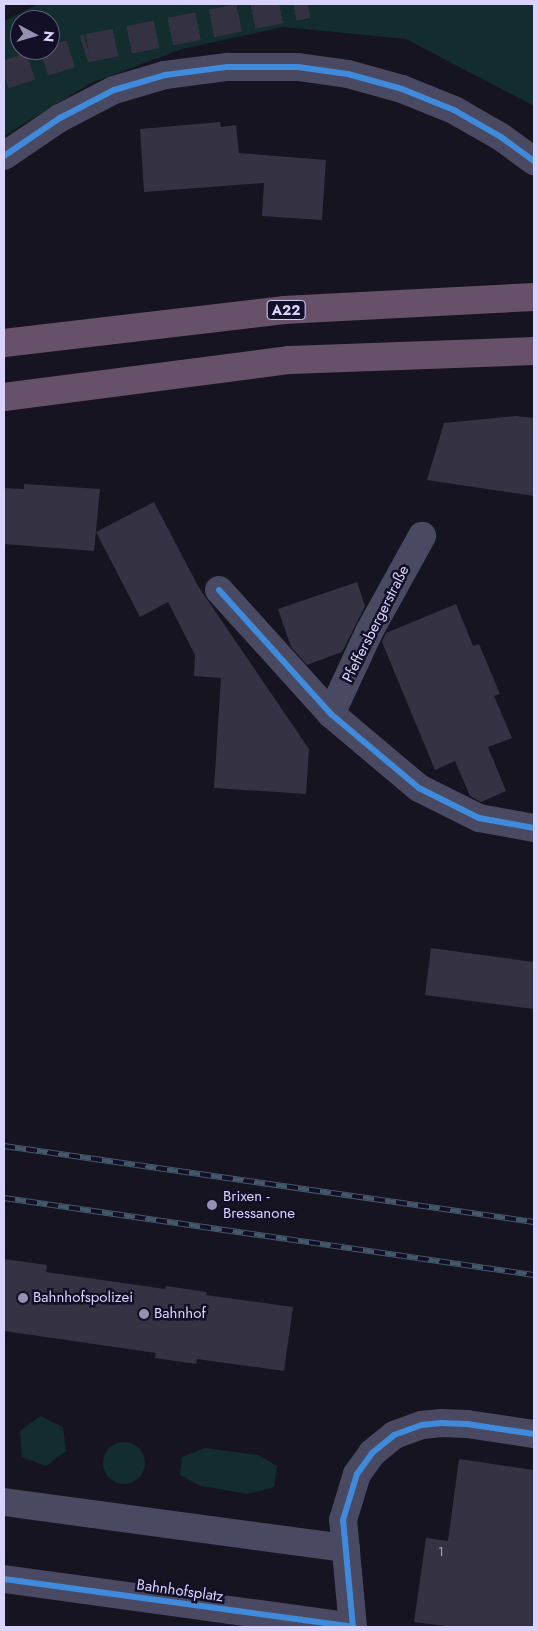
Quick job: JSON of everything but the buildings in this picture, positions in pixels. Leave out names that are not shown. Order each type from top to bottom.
[{"type":"highway","name":"A22","points":[[4,343],[120,331],[284,310],[534,297]]},
{"type":"highway","points":[[4,397],[290,360],[534,351]]},
{"type":"street","points":[[4,156],[60,118],[114,90],[165,75],[209,69],[298,67],[348,74],[402,89],[454,110],[501,136],[534,161]]},
{"type":"street","name":"Pfeffersbergerstraße","points":[[331,714],[369,632],[422,536]]},
{"type":"street","points":[[219,590],[331,714],[419,788],[479,818],[534,828]]},
{"type":"street","points":[[353,1627],[343,1520],[357,1474],[372,1453],[394,1436],[422,1425],[441,1423],[467,1424],[534,1434]]},
{"type":"street","points":[[4,1502],[346,1548]]},
{"type":"street","name":"Bahnhofsplatz","points":[[4,1579],[353,1627]]},
{"type":"green space","points":[[38,4],[534,4],[534,106],[406,39],[283,27],[182,49],[91,83],[4,136],[4,21],[10,18],[10,60],[60,60],[60,10],[26,10]]},
{"type":"green space","points":[[40,1416],[63,1427],[66,1451],[46,1466],[22,1457],[20,1431]]},
{"type":"green space","points":[[124,1442],[139,1448],[145,1463],[139,1478],[124,1484],[109,1478],[103,1463],[109,1448]]},
{"type":"green space","points":[[205,1448],[258,1455],[277,1466],[274,1487],[248,1494],[201,1486],[180,1475],[182,1457]]},
{"type":"tunnel","points":[[4,75],[88,48],[308,4]]},
{"type":"railway","points":[[4,1146],[534,1222]]},
{"type":"railway","points":[[4,1198],[534,1275]]},
{"type":"cycle path","points":[[4,156],[60,118],[114,90],[165,75],[227,67],[298,67],[348,74],[402,89],[454,110],[501,137],[534,161]]},
{"type":"cycle path","points":[[219,590],[331,714],[419,788],[479,818],[534,828]]},
{"type":"cycle path","points":[[353,1627],[343,1520],[357,1474],[372,1453],[394,1435],[422,1425],[441,1423],[467,1424],[534,1434]]},
{"type":"cycle path","points":[[4,1579],[353,1627]]},
{"type":"place","name":"Brixen - Bressanone","points":[[212,1205]]},
{"type":"place","name":"Bahnhofspolizei","points":[[23,1298]]},
{"type":"place","name":"Bahnhof","points":[[144,1314]]}]
